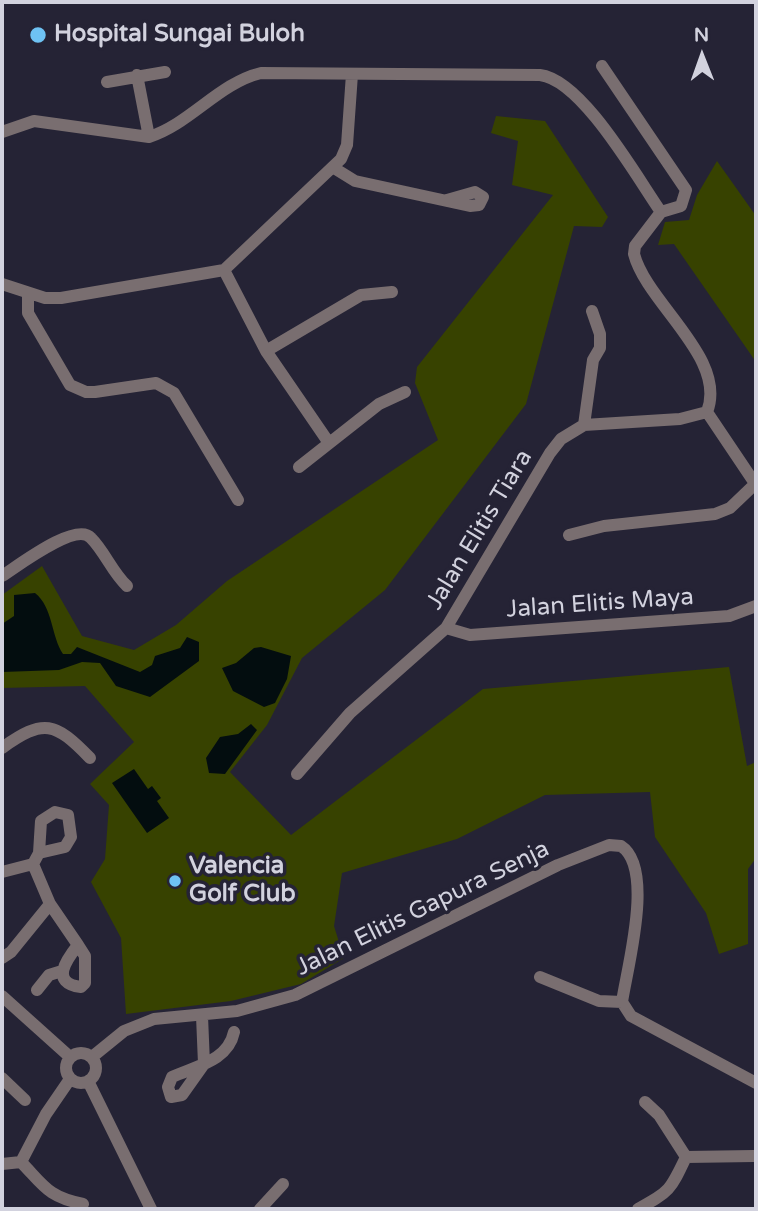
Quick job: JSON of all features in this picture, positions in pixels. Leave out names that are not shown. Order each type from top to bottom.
[{"type":"street","points":[[602,66],[686,190],[681,206],[660,212],[635,247],[634,254],[706,370],[713,392],[707,412]]},
{"type":"street","points":[[107,82],[165,72]]},
{"type":"street","points":[[2,132],[34,121],[149,137],[165,131],[250,76],[273,73],[540,75],[556,79],[582,100],[660,212]]},
{"type":"street","points":[[2,284],[45,298],[61,298],[223,270],[334,168],[347,145],[352,74]]},
{"type":"street","points":[[137,75],[149,137]]},
{"type":"street","points":[[334,168],[355,181],[447,200]]},
{"type":"street","points":[[223,270],[266,351],[329,443]]},
{"type":"street","points":[[266,351],[361,295],[392,292]]},
{"type":"street","points":[[28,293],[28,313],[70,385],[86,392],[156,383],[165,386],[174,393],[238,500]]},
{"type":"street","points":[[592,311],[600,334],[600,348],[593,359],[584,425],[680,419],[707,412]]},
{"type":"street","points":[[299,467],[379,404],[405,392]]},
{"type":"street","points":[[569,535],[604,526],[715,514],[730,508],[755,485],[707,412]]},
{"type":"street","name":"Jalan Elitis Tiara","points":[[297,774],[350,713],[446,628],[550,453],[561,439],[584,425]]},
{"type":"street","points":[[2,576],[63,538],[79,532],[90,536],[127,586]]},
{"type":"street","name":"Jalan Elitis Maya","points":[[446,628],[470,635],[729,616],[756,606]]},
{"type":"street","points":[[2,748],[26,731],[56,729],[66,733],[90,758]]},
{"type":"street","name":"Jalan Elitis Gapura Senja","points":[[92,1057],[124,1031],[141,1023],[162,1017],[202,1016],[237,1011],[295,995],[558,865],[609,845],[621,846],[631,855],[637,897],[622,1002]]},
{"type":"street","points":[[2,887],[2,874],[36,859],[50,904],[78,944],[85,956],[84,986],[74,986],[62,971],[63,964],[78,944]]},
{"type":"street","points":[[2,958],[11,952],[50,904]]},
{"type":"street","points":[[37,990],[49,975],[62,971]]},
{"type":"street","points":[[540,977],[599,1002],[622,1002],[631,1016],[756,1083]]},
{"type":"street","points":[[2,996],[70,1057]]},
{"type":"street","points":[[202,1016],[204,1064],[229,1048],[234,1032]]},
{"type":"street","points":[[83,1053],[92,1057],[96,1070],[88,1081],[79,1083],[71,1079],[66,1065],[70,1057],[83,1053]]},
{"type":"street","points":[[2,1078],[25,1100]]},
{"type":"street","points":[[21,1162],[46,1114],[71,1079]]},
{"type":"street","points":[[88,1081],[150,1209]]},
{"type":"street","points":[[645,1102],[659,1115],[686,1157]]},
{"type":"street","points":[[686,1157],[754,1156]]},
{"type":"street","points":[[638,1209],[657,1200],[672,1188],[686,1157]]},
{"type":"street","points":[[2,1164],[21,1162]]},
{"type":"street","points":[[21,1162],[41,1186],[79,1207]]},
{"type":"street","points":[[260,1209],[261,1204],[283,1184]]},
{"type":"green space","points":[[496,116],[545,121],[608,217],[602,227],[574,226],[526,404],[385,590],[302,658],[267,725],[230,772],[291,835],[483,689],[729,667],[747,766],[756,762],[756,858],[748,869],[748,944],[719,954],[706,913],[655,837],[650,792],[545,795],[457,839],[342,873],[334,926],[344,958],[301,984],[231,1001],[126,1014],[121,938],[91,882],[105,859],[109,805],[90,784],[134,742],[85,686],[2,688],[2,595],[42,566],[82,636],[134,650],[176,625],[227,581],[438,440],[415,383],[417,367],[553,195],[512,185],[518,141],[491,133]]},
{"type":"green space","points":[[717,161],[756,216],[756,362],[674,244],[658,245],[665,222],[689,220],[697,195]]},
{"type":"shaded area","points":[[35,593],[49,614],[63,654],[71,654],[77,647],[140,672],[152,665],[155,656],[180,648],[187,637],[199,642],[199,661],[150,697],[116,686],[100,663],[82,662],[59,670],[2,672],[2,624],[14,616],[14,595]]},
{"type":"shaded area","points":[[261,647],[291,656],[287,679],[275,703],[264,707],[233,691],[222,668],[236,663],[254,648]]},
{"type":"shaded area","points":[[251,724],[257,730],[225,774],[209,773],[206,758],[220,737],[238,734]]},
{"type":"shaded area","points":[[134,769],[148,789],[152,786],[161,798],[157,801],[169,818],[147,833],[112,783]]},
{"type":"place","name":"Hospital Sungai Buloh","points":[[38,35]]},
{"type":"place","name":"Valencia Golf Club","points":[[175,881]]}]
